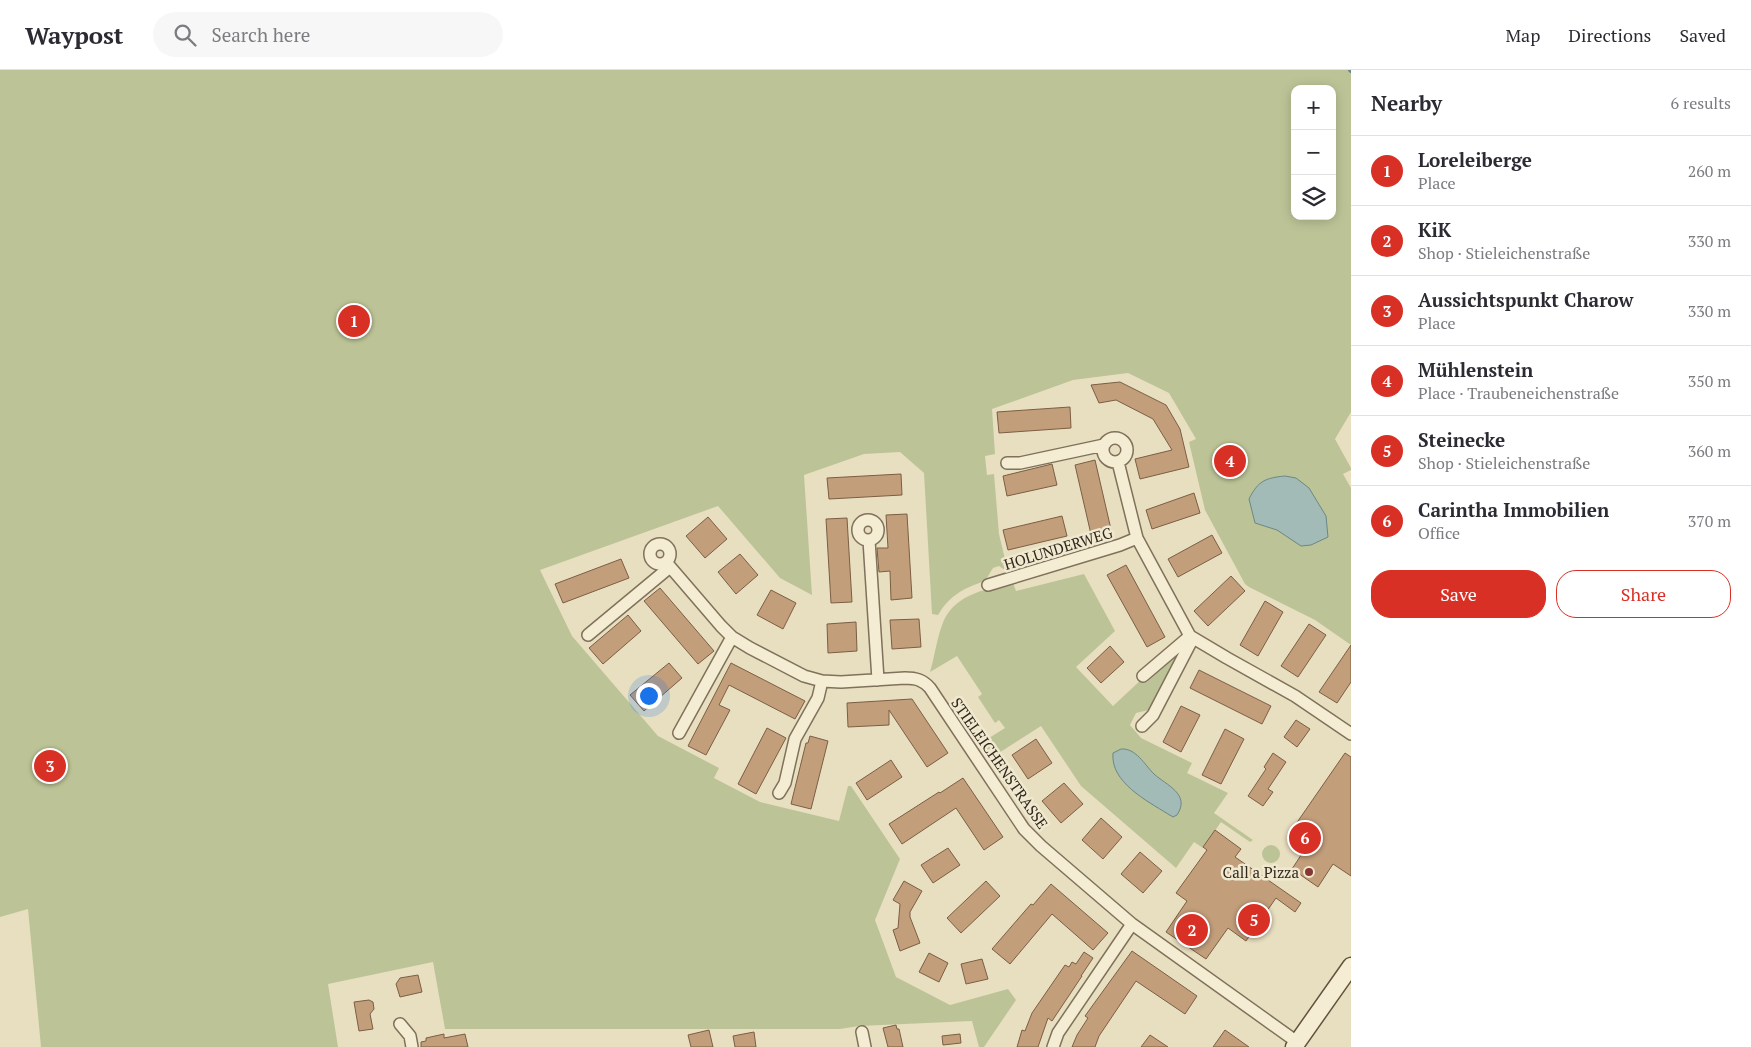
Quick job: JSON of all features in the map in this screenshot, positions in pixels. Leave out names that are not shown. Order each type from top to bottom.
[{"type":"main road","points":[[1296,1044],[1351,966]]},
{"type":"street","points":[[1007,463],[1020,463],[1104,445],[1111,439],[1124,443],[1125,456],[1118,462],[1110,461],[1106,458],[1103,450],[1104,445]]},
{"type":"street","points":[[1118,462],[1137,538],[1192,637],[1295,696],[1351,734]]},
{"type":"street","name":"HOLUNDERWEG","points":[[988,585],[1120,545],[1137,538]]},
{"type":"street","points":[[868,540],[878,680]]},
{"type":"street","name":"STIELEICHENSTRASSE","points":[[588,635],[668,564],[732,637],[804,676],[822,681],[841,682],[914,678],[926,684],[1024,828],[1042,846],[1132,924],[1296,1044]]},
{"type":"street","points":[[680,733],[732,637]]},
{"type":"street","points":[[1143,676],[1192,637]]},
{"type":"street","points":[[1142,726],[1153,715],[1192,637]]},
{"type":"street","points":[[779,793],[785,783],[795,739],[818,698],[822,681]]},
{"type":"street","points":[[1053,1047],[1058,1033],[1132,924]]},
{"type":"street","points":[[400,1024],[410,1036],[412,1047]]},
{"type":"street","points":[[862,1032],[865,1047]]},
{"type":"green space","points":[[0,70],[1351,70],[1351,412],[1335,439],[1351,468],[1351,470],[1343,474],[1351,488],[1351,645],[1315,620],[1245,584],[1205,510],[1189,442],[1196,439],[1169,393],[1128,373],[1073,380],[992,409],[995,454],[985,456],[987,475],[994,474],[999,534],[1008,572],[999,566],[993,568],[985,581],[970,586],[958,593],[947,602],[938,615],[932,614],[924,473],[900,452],[864,454],[804,475],[812,595],[780,578],[718,506],[540,570],[572,636],[658,736],[719,768],[714,778],[760,802],[839,821],[848,786],[851,786],[900,859],[875,920],[896,977],[950,1005],[1008,989],[1016,1000],[984,1047],[979,1047],[972,1021],[859,1026],[840,1029],[445,1029],[433,962],[328,984],[338,1047],[41,1047],[28,909],[0,917]]},
{"type":"green space","points":[[1084,574],[1115,631],[1076,667],[1113,706],[1143,678],[1147,682],[1176,656],[1149,710],[1136,713],[1130,725],[1141,738],[1192,763],[1187,773],[1228,793],[1214,813],[1253,840],[1250,842],[1221,822],[1203,848],[1194,842],[1176,868],[1081,786],[1041,726],[991,758],[981,743],[1005,728],[999,720],[995,723],[978,697],[982,694],[957,656],[930,672],[944,620],[950,611],[965,598],[984,590],[1013,583],[1016,591]]},
{"type":"green space","points":[[1271,845],[1279,850],[1280,854],[1275,862],[1271,863],[1263,858],[1262,854],[1267,846]]},
{"type":"water","points":[[1285,476],[1296,478],[1309,488],[1326,516],[1328,537],[1311,545],[1301,546],[1277,530],[1255,523],[1249,499],[1252,493],[1259,484],[1267,479]]},
{"type":"water","points":[[1126,749],[1135,754],[1154,774],[1175,791],[1181,801],[1181,808],[1177,815],[1173,817],[1150,803],[1124,782],[1117,773],[1113,753]]},
{"type":"building","points":[[1120,382],[1166,405],[1180,429],[1189,467],[1140,479],[1135,459],[1172,450],[1153,419],[1116,400],[1099,403],[1091,385]]},
{"type":"building","points":[[1070,407],[1071,428],[999,433],[997,412]]},
{"type":"building","points":[[1095,460],[1113,538],[1093,543],[1075,465]]},
{"type":"building","points":[[1052,464],[1057,485],[1007,496],[1003,476]]},
{"type":"building","points":[[901,474],[902,495],[829,499],[827,478]]},
{"type":"building","points":[[1194,493],[1200,513],[1152,529],[1146,510]]},
{"type":"building","points":[[907,514],[912,598],[891,600],[890,571],[879,572],[877,548],[888,548],[886,515]]},
{"type":"building","points":[[1062,516],[1067,536],[1008,550],[1003,530]]},
{"type":"building","points":[[708,517],[727,539],[705,558],[686,536]]},
{"type":"building","points":[[847,518],[852,602],[831,603],[826,519]]},
{"type":"building","points":[[1212,535],[1222,553],[1178,577],[1168,559]]},
{"type":"building","points":[[740,554],[758,575],[736,594],[718,572]]},
{"type":"building","points":[[621,559],[629,578],[563,603],[555,584]]},
{"type":"building","points":[[1126,565],[1165,637],[1147,647],[1107,575]]},
{"type":"building","points":[[1231,576],[1245,591],[1208,626],[1194,611]]},
{"type":"building","points":[[660,588],[714,651],[698,664],[644,601]]},
{"type":"building","points":[[771,590],[796,603],[783,629],[757,615]]},
{"type":"building","points":[[1265,601],[1283,612],[1258,656],[1240,645]]},
{"type":"building","points":[[628,615],[641,631],[603,664],[589,648]]},
{"type":"building","points":[[919,619],[921,647],[892,649],[890,620]]},
{"type":"building","points":[[856,622],[857,651],[828,653],[827,624]]},
{"type":"building","points":[[1309,624],[1326,635],[1298,677],[1281,666]]},
{"type":"building","points":[[1351,645],[1351,682],[1337,703],[1319,692]]},
{"type":"building","points":[[1110,646],[1124,662],[1101,683],[1087,668]]},
{"type":"building","points":[[669,663],[682,678],[644,711],[630,695]]},
{"type":"building","points":[[731,663],[805,701],[795,719],[729,685],[719,705],[730,710],[706,755],[688,746]]},
{"type":"building","points":[[1199,670],[1271,706],[1262,724],[1190,688]]},
{"type":"building","points":[[912,699],[948,753],[927,767],[889,710],[889,725],[848,727],[847,703]]},
{"type":"building","points":[[1181,706],[1200,715],[1181,752],[1163,742]]},
{"type":"building","points":[[1296,720],[1310,729],[1297,747],[1284,737]]},
{"type":"building","points":[[767,728],[786,738],[756,794],[738,784]]},
{"type":"building","points":[[1225,729],[1244,739],[1221,784],[1202,775]]},
{"type":"building","points":[[810,736],[828,741],[811,809],[791,804],[806,743],[808,743]]},
{"type":"building","points":[[1036,739],[1052,763],[1028,779],[1012,755]]},
{"type":"building","points":[[1273,753],[1286,762],[1268,789],[1273,792],[1263,806],[1248,796],[1266,769],[1264,767]]},
{"type":"building","points":[[1345,753],[1351,757],[1351,876],[1333,864],[1318,887],[1292,869],[1307,846],[1289,834]]},
{"type":"building","points":[[891,760],[902,777],[867,800],[856,783]]},
{"type":"building","points":[[963,778],[1003,837],[984,850],[956,808],[902,844],[889,824]]},
{"type":"building","points":[[1064,783],[1083,804],[1061,823],[1042,801]]},
{"type":"building","points":[[1101,818],[1122,837],[1103,859],[1082,840]]},
{"type":"building","points":[[1215,830],[1241,849],[1235,857],[1301,903],[1295,912],[1276,898],[1246,941],[1228,928],[1206,959],[1166,932],[1187,901],[1176,893],[1207,850],[1203,847]]},
{"type":"building","points":[[948,848],[960,865],[933,883],[921,865]]},
{"type":"building","points":[[1140,852],[1162,871],[1143,893],[1121,874]]},
{"type":"building","points":[[904,881],[922,891],[910,912],[910,917],[920,943],[900,951],[893,930],[898,928],[900,904],[893,900]]},
{"type":"building","points":[[986,881],[1000,896],[961,933],[947,918]]},
{"type":"building","points":[[1051,884],[1108,933],[1093,950],[1052,914],[1010,964],[992,949]]},
{"type":"building","points":[[1132,951],[1197,996],[1185,1014],[1136,981],[1099,1036],[1095,1047],[1072,1047],[1088,1018],[1085,1016]]},
{"type":"building","points":[[1084,952],[1093,958],[1052,1021],[1048,1018],[1038,1047],[1017,1047],[1022,1030],[1025,1031],[1032,1013],[1065,965],[1069,967],[1072,962],[1076,964]]},
{"type":"building","points":[[929,953],[948,963],[939,982],[919,972]]},
{"type":"building","points":[[982,959],[988,979],[966,984],[961,964]]},
{"type":"building","points":[[418,975],[422,992],[400,997],[396,984],[400,978]]},
{"type":"building","points":[[369,1000],[373,1002],[374,1009],[370,1014],[373,1029],[359,1031],[354,1002]]},
{"type":"building","points":[[896,1025],[897,1029],[899,1029],[903,1047],[888,1047],[883,1028]]},
{"type":"building","points":[[709,1030],[713,1047],[691,1047],[688,1035]]},
{"type":"building","points":[[1225,1030],[1249,1047],[1213,1047]]},
{"type":"building","points":[[754,1032],[756,1047],[735,1047],[733,1036]]},
{"type":"building","points":[[444,1034],[444,1038],[465,1034],[468,1047],[421,1047],[421,1042],[426,1041],[426,1038]]},
{"type":"building","points":[[960,1034],[961,1043],[943,1045],[942,1036]]},
{"type":"building","points":[[1150,1035],[1168,1047],[1141,1047]]},
{"type":"place","name":"Loreleiberge","points":[[354,321]]},
{"type":"place","name":"Mühlenstein","points":[[1230,461]]},
{"type":"place","name":"Aussichtspunkt Charow","points":[[50,766]]},
{"type":"place","name":"Carintha Immobilien","points":[[1305,838]]},
{"type":"place","name":"Call a Pizza","points":[[1309,872]]},
{"type":"place","name":"Steinecke","points":[[1254,920]]},
{"type":"place","name":"KiK","points":[[1192,930]]}]
